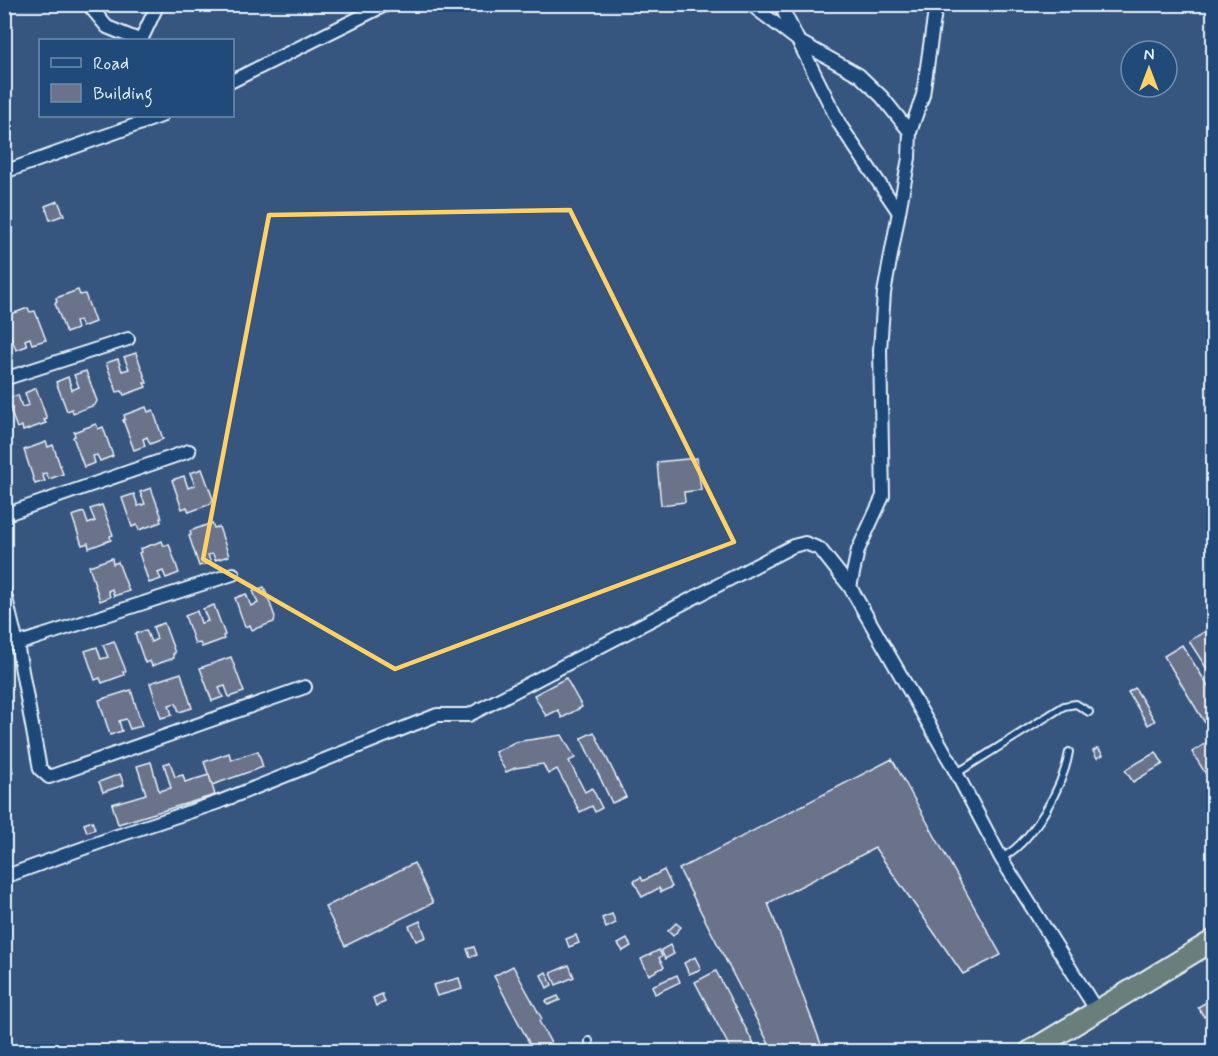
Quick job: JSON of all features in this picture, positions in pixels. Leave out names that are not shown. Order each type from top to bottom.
[{"type":"highway","points":[[1029,1052],[1214,940]]},
{"type":"street","points":[[88,4],[107,27],[137,39]]},
{"type":"street","points":[[140,39],[158,4]]},
{"type":"street","points":[[234,80],[387,4]]},
{"type":"street","points":[[750,4],[800,42],[859,75],[882,97],[910,132]]},
{"type":"street","points":[[780,4],[840,125],[898,211]]},
{"type":"street","points":[[850,586],[858,550],[883,496],[880,350],[884,293],[909,158],[910,132],[923,95],[936,4]]},
{"type":"street","points":[[4,172],[156,117]]},
{"type":"street","points":[[4,380],[128,339]]},
{"type":"street","points":[[4,515],[189,451]]},
{"type":"street","points":[[4,878],[117,836],[219,802],[437,715],[469,715],[793,546],[805,543],[820,549],[850,586],[956,773],[1000,858],[1097,1011]]},
{"type":"street","points":[[17,644],[233,574]]},
{"type":"street","points":[[4,590],[17,644],[40,769],[49,777],[305,687]]},
{"type":"lane","points":[[956,773],[1064,706],[1076,704],[1089,712]]},
{"type":"lane","points":[[1000,858],[1010,853],[1036,826],[1066,767],[1069,752]]},
{"type":"lane","points":[[589,1041],[590,1052]]},
{"type":"highlighted area","points":[[570,210],[734,542],[395,669],[203,559],[269,215]]},
{"type":"building","points":[[58,201],[64,215],[50,220],[45,206]]},
{"type":"building","points":[[78,290],[80,295],[85,294],[95,322],[82,327],[79,320],[75,322],[77,329],[66,333],[55,303],[56,298]]},
{"type":"building","points":[[28,308],[30,312],[35,311],[46,340],[32,344],[30,338],[25,340],[27,346],[16,350],[5,320],[6,316]]},
{"type":"building","points":[[136,353],[147,383],[144,383],[146,387],[124,395],[122,391],[117,392],[106,363],[118,359],[122,371],[129,369],[124,357]]},
{"type":"building","points":[[86,371],[97,401],[95,405],[73,413],[72,409],[67,411],[56,382],[68,377],[72,390],[79,387],[74,375]]},
{"type":"building","points":[[36,388],[47,419],[44,420],[46,423],[23,431],[22,426],[17,428],[6,399],[18,395],[22,407],[29,405],[25,393]]},
{"type":"building","points":[[146,407],[148,412],[153,410],[163,439],[150,444],[147,437],[143,439],[145,446],[134,450],[123,420],[124,415]]},
{"type":"building","points":[[96,424],[98,429],[103,427],[113,456],[100,461],[97,455],[93,456],[95,463],[84,467],[73,437],[74,432]]},
{"type":"building","points":[[46,442],[48,447],[53,445],[63,474],[49,479],[46,473],[42,474],[45,481],[35,484],[24,450]]},
{"type":"building","points":[[697,458],[701,490],[684,492],[685,502],[661,505],[657,462]]},
{"type":"building","points":[[202,469],[213,499],[211,504],[189,512],[187,507],[182,509],[172,480],[184,476],[188,488],[195,485],[190,473]]},
{"type":"building","points":[[151,488],[162,518],[160,518],[161,522],[139,530],[137,525],[132,527],[122,498],[134,494],[138,506],[145,504],[140,492]]},
{"type":"building","points":[[102,505],[113,535],[110,536],[111,540],[89,548],[88,543],[82,545],[72,516],[84,512],[88,524],[95,521],[90,509]]},
{"type":"building","points":[[212,523],[214,528],[219,527],[229,556],[215,560],[213,554],[208,555],[211,562],[199,566],[189,536],[190,531]]},
{"type":"building","points":[[162,541],[164,546],[169,544],[179,573],[166,578],[163,571],[158,573],[161,579],[149,583],[139,553],[140,549]]},
{"type":"building","points":[[112,558],[113,564],[118,562],[129,591],[114,596],[112,589],[108,591],[110,597],[100,601],[89,566]]},
{"type":"building","points":[[264,587],[275,617],[274,622],[252,630],[250,625],[245,627],[235,598],[246,594],[251,606],[258,603],[253,591]]},
{"type":"building","points":[[214,605],[225,635],[224,639],[202,647],[200,643],[195,644],[185,616],[197,611],[201,623],[208,621],[203,609]]},
{"type":"building","points":[[164,623],[175,653],[174,658],[152,666],[150,661],[145,663],[135,634],[146,630],[151,642],[157,639],[153,627]]},
{"type":"building","points":[[1211,628],[1214,632],[1214,680],[1189,641]]},
{"type":"building","points":[[114,641],[126,671],[123,672],[124,675],[102,683],[100,678],[95,680],[85,651],[97,647],[101,659],[108,657],[103,645]]},
{"type":"building","points":[[1182,645],[1214,695],[1214,718],[1205,723],[1164,656]]},
{"type":"building","points":[[231,657],[244,692],[229,697],[225,686],[219,688],[223,697],[212,701],[200,668]]},
{"type":"building","points":[[181,673],[192,708],[179,712],[176,703],[169,705],[172,715],[161,718],[150,683]]},
{"type":"building","points":[[566,678],[582,707],[562,718],[558,710],[546,716],[534,695]]},
{"type":"building","points":[[1135,688],[1155,721],[1148,725],[1128,692]]},
{"type":"building","points":[[131,690],[142,726],[130,729],[126,719],[119,721],[122,731],[110,735],[99,700]]},
{"type":"building","points":[[594,732],[626,797],[612,803],[581,738]]},
{"type":"building","points":[[562,735],[575,758],[569,761],[585,792],[592,788],[602,808],[595,812],[592,806],[580,812],[557,769],[548,774],[543,764],[515,768],[506,772],[495,752],[515,742]]},
{"type":"building","points":[[1214,738],[1214,787],[1192,752]]},
{"type":"building","points":[[4,744],[13,772],[4,775]]},
{"type":"building","points":[[1098,748],[1103,755],[1097,758],[1093,751]]},
{"type":"building","points":[[258,751],[263,767],[212,785],[204,762],[229,753],[231,760]]},
{"type":"building","points":[[1156,752],[1163,764],[1133,782],[1125,770]]},
{"type":"building","points":[[892,759],[1001,955],[963,974],[875,848],[768,903],[824,1052],[773,1052],[679,869]]},
{"type":"building","points":[[151,762],[159,791],[171,788],[164,764],[170,762],[175,777],[183,775],[185,782],[209,775],[215,795],[118,824],[112,804],[146,794],[137,766]]},
{"type":"building","points":[[120,774],[124,785],[103,792],[99,782]]},
{"type":"building","points":[[92,821],[95,829],[87,832],[84,824]]},
{"type":"building","points":[[414,863],[433,903],[345,946],[325,907]]},
{"type":"building","points":[[664,870],[672,887],[661,892],[659,888],[642,897],[634,881],[641,877],[643,881]]},
{"type":"building","points":[[612,914],[616,923],[606,928],[602,918]]},
{"type":"building","points":[[420,921],[426,937],[416,941],[409,926]]},
{"type":"building","points":[[676,923],[681,927],[673,936],[668,931]]},
{"type":"building","points":[[576,935],[579,943],[569,947],[566,939]]},
{"type":"building","points":[[627,939],[631,946],[623,951],[618,944]]},
{"type":"building","points":[[670,945],[674,954],[665,959],[661,950]]},
{"type":"building","points":[[474,947],[477,955],[470,957],[467,949]]},
{"type":"building","points":[[659,950],[662,956],[659,958],[664,967],[649,975],[641,959]]},
{"type":"building","points":[[695,957],[701,969],[689,974],[684,963]]},
{"type":"building","points":[[569,965],[574,977],[556,985],[551,973]]},
{"type":"building","points":[[513,966],[542,1019],[539,1021],[552,1045],[540,1052],[534,1052],[494,976]]},
{"type":"building","points":[[716,971],[758,1052],[731,1052],[695,982]]},
{"type":"building","points":[[546,972],[552,985],[547,988],[541,975]]},
{"type":"building","points":[[677,975],[680,982],[655,994],[652,986]]},
{"type":"building","points":[[459,978],[462,989],[437,996],[433,985]]},
{"type":"building","points":[[382,994],[385,1002],[376,1006],[373,998]]},
{"type":"building","points":[[558,996],[560,1000],[548,1005],[546,1001]]},
{"type":"building","points":[[1210,1000],[1214,1011],[1204,1017],[1198,1007]]}]
